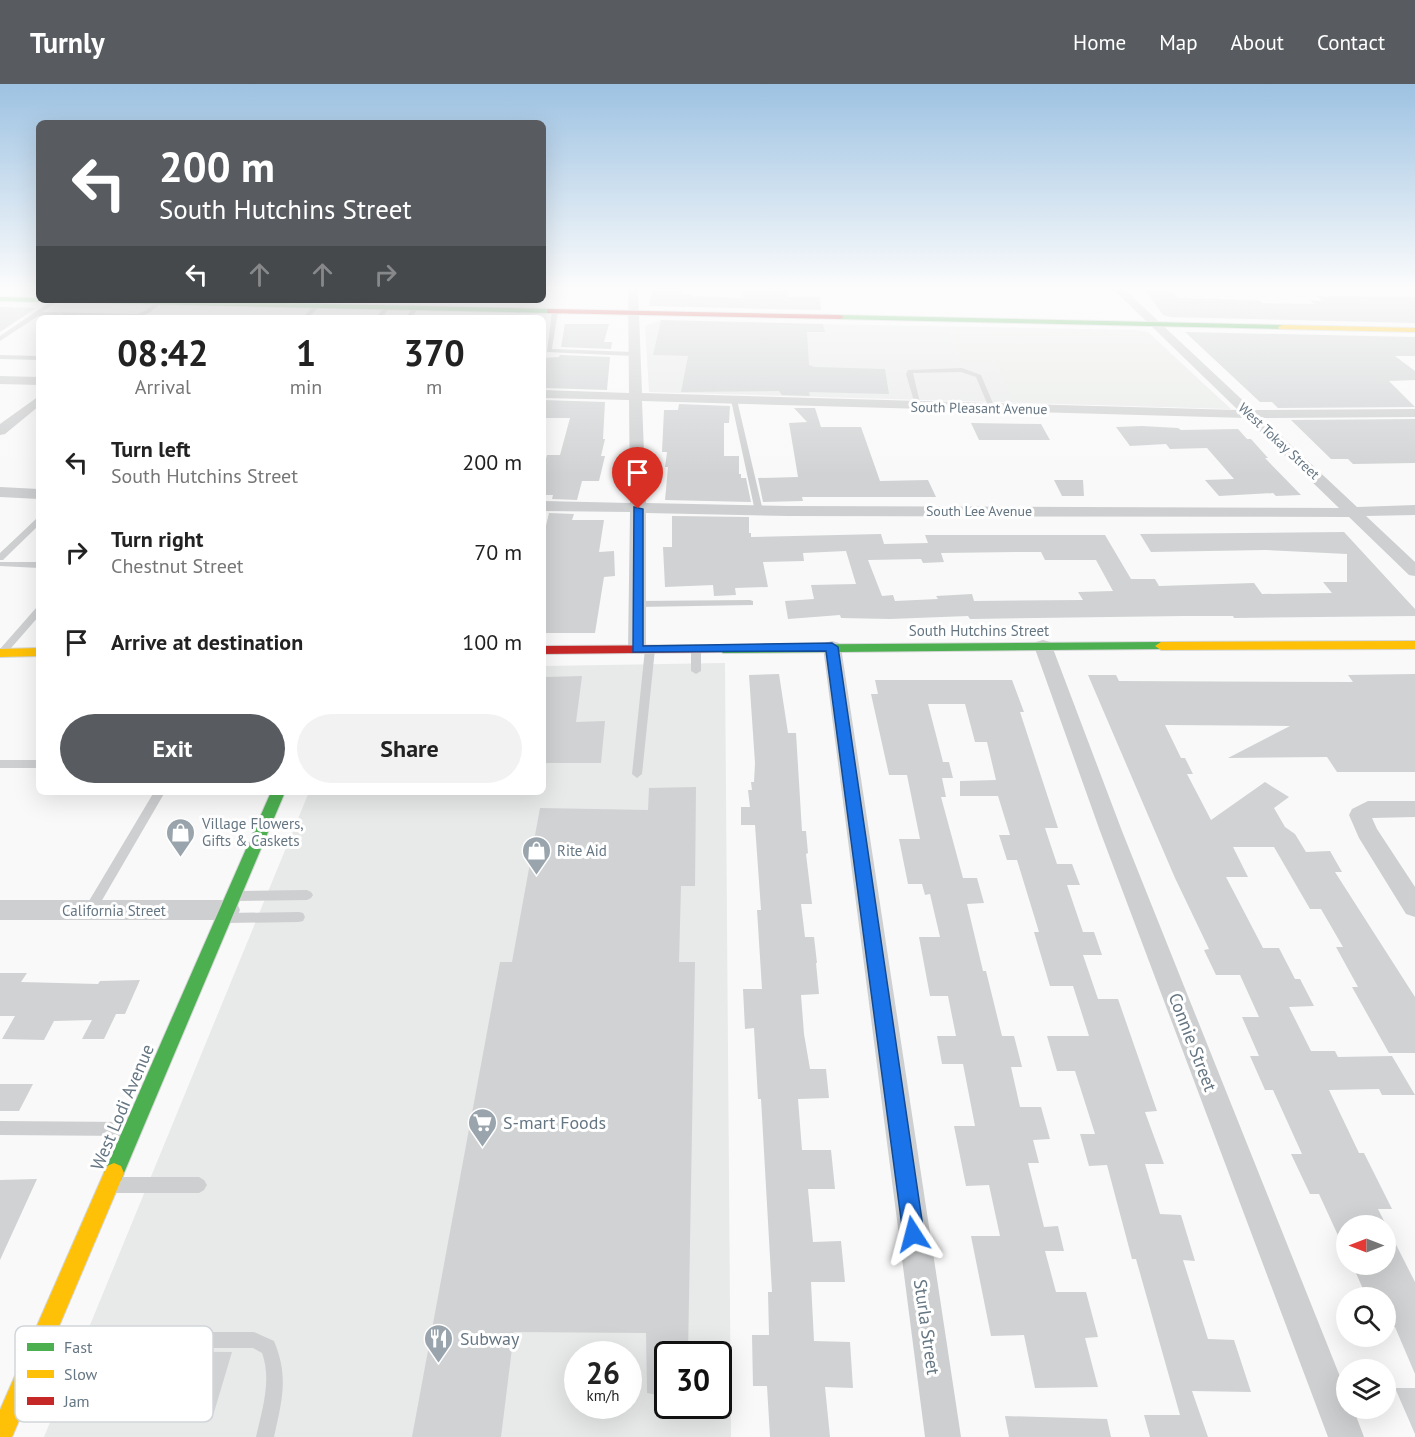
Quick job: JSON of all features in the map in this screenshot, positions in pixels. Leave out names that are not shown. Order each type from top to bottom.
[{"type":"street","points":[[633,350],[638,509],[637,604],[643,650]]},
{"type":"street","name":"West Tokay Street","points":[[1183,350],[1415,571]]},
{"type":"street","points":[[0,380],[36,381]]},
{"type":"street","name":"South Pleasant Avenue","points":[[546,394],[1250,414],[1415,412]]},
{"type":"street","points":[[0,431],[36,402]]},
{"type":"street","points":[[0,492],[36,494]]},
{"type":"street","name":"South Lee Avenue","points":[[546,506],[759,511],[1354,512],[1415,510]]},
{"type":"street","name":"South Hutchins Street","points":[[546,650],[1415,645]]},
{"type":"street","name":"Connie Street","points":[[1043,646],[1116,842],[1346,1437]]},
{"type":"street","name":"Sturla Street","points":[[832,647],[943,1437]]},
{"type":"street","points":[[1,652],[36,652]]},
{"type":"street","name":"West Lodi Avenue","points":[[48,1326],[277,795]]},
{"type":"street","points":[[1415,809],[1368,809],[1360,815],[1366,832],[1415,907]]},
{"type":"street","name":"California Street","points":[[0,910],[228,908]]},
{"type":"street","name":"West Lodi Avenue","points":[[2,1432],[15,1402]]},
{"type":"lane","points":[[549,350],[633,354]]},
{"type":"lane","points":[[0,357],[36,358]]},
{"type":"lane","points":[[918,406],[909,374],[910,370],[962,370],[979,376],[992,408]]},
{"type":"lane","points":[[734,400],[759,511]]},
{"type":"lane","points":[[0,558],[36,524]]},
{"type":"lane","points":[[0,564],[36,565]]},
{"type":"lane","points":[[637,604],[750,603]]},
{"type":"lane","points":[[1,652],[36,613]]},
{"type":"lane","points":[[696,649],[696,671]]},
{"type":"lane","points":[[637,774],[643,650]]},
{"type":"lane","points":[[0,764],[36,764]]},
{"type":"lane","points":[[90,910],[158,795]]},
{"type":"lane","points":[[228,908],[308,895]]},
{"type":"lane","points":[[228,908],[299,917]]},
{"type":"lane","points":[[0,1128],[132,1129]]},
{"type":"lane","points":[[108,1185],[199,1185]]},
{"type":"lane","points":[[213,1341],[254,1341],[268,1347],[274,1360],[276,1375],[265,1437]]},
{"type":"shaded area","points":[[646,350],[1168,350],[1231,409],[649,392]]},
{"type":"shaded area","points":[[956,350],[1165,350],[1225,406],[1012,401],[996,363],[959,362]]},
{"type":"shaded area","points":[[725,663],[730,1341],[654,1341],[654,1419],[731,1419],[731,1437],[44,1437],[50,1422],[213,1422],[213,1326],[90,1326],[308,795],[546,795],[546,666]]},
{"type":"building","points":[[654,350],[808,350],[809,365],[815,367],[885,369],[889,394],[809,392],[810,396],[782,395],[779,391],[681,392],[688,356],[653,355]]},
{"type":"building","points":[[1204,350],[1415,350],[1415,356],[1395,356],[1415,371],[1415,380],[1389,381],[1415,407],[1278,408],[1272,402],[1260,402]]},
{"type":"building","points":[[560,355],[610,357],[607,390],[546,388],[546,358]]},
{"type":"building","points":[[546,400],[605,402],[603,439],[605,439],[601,456],[605,456],[599,481],[582,481],[577,500],[552,499],[553,495],[546,495],[546,458],[547,455],[560,455],[570,418],[546,418]]},
{"type":"building","points":[[679,404],[730,406],[729,423],[724,423],[724,456],[739,456],[739,474],[741,478],[746,478],[751,502],[665,500],[668,467],[665,467],[667,452],[662,452],[664,410],[678,410]]},
{"type":"building","points":[[794,408],[815,408],[821,427],[861,427],[880,481],[928,480],[936,497],[802,497],[803,501],[763,502],[758,478],[798,477],[789,423],[807,422]]},
{"type":"building","points":[[1415,419],[1415,463],[1353,464],[1348,459],[1331,459],[1291,420]]},
{"type":"building","points":[[971,423],[1041,424],[1050,440],[979,440]]},
{"type":"building","points":[[1142,426],[1181,430],[1238,429],[1247,439],[1251,439],[1268,458],[1265,458],[1301,495],[1276,496],[1273,493],[1219,496],[1205,480],[1234,479],[1207,448],[1170,449],[1166,444],[1130,446],[1116,427]]},
{"type":"building","points":[[1054,480],[1083,480],[1084,496],[1062,496]]},
{"type":"building","points":[[549,513],[574,514],[572,520],[604,520],[599,552],[614,551],[615,576],[604,577],[595,633],[546,633],[546,526]]},
{"type":"building","points":[[672,516],[749,517],[751,537],[881,534],[884,544],[928,543],[925,535],[1105,535],[1131,579],[1155,579],[1159,586],[1254,583],[1262,594],[1332,593],[1323,582],[1347,582],[1347,554],[1265,550],[1151,552],[1140,534],[1344,532],[1415,609],[1415,616],[970,619],[968,616],[890,619],[841,618],[840,615],[788,619],[785,601],[814,599],[811,585],[856,584],[846,551],[803,553],[804,561],[763,562],[768,587],[735,588],[736,595],[714,596],[713,585],[665,587],[663,547],[672,547]],"holes":[[[1041,552],[1045,560],[1096,560],[1113,591],[1078,592],[1083,600],[974,601],[972,594],[936,596],[938,599],[895,601],[893,595],[882,596],[868,560],[921,559],[923,563],[944,562],[941,553]]]},
{"type":"building","points":[[779,674],[788,733],[796,733],[802,831],[806,831],[808,853],[806,854],[812,904],[801,904],[805,937],[814,937],[817,963],[819,994],[801,995],[804,1034],[810,1069],[826,1069],[829,1098],[798,1099],[802,1150],[831,1150],[835,1189],[808,1189],[813,1242],[841,1241],[845,1282],[811,1282],[814,1341],[850,1342],[853,1388],[825,1387],[830,1437],[770,1437],[767,1386],[753,1386],[752,1335],[769,1335],[768,1292],[772,1292],[761,1099],[758,1099],[754,1028],[745,1029],[743,989],[762,989],[757,910],[761,910],[755,825],[741,825],[741,807],[750,807],[748,790],[752,790],[751,782],[754,782],[755,763],[749,675]]},
{"type":"building","points":[[1415,674],[1415,772],[1337,772],[1327,757],[1228,758],[1290,726],[1165,725],[1181,758],[1185,758],[1193,774],[1187,774],[1211,820],[1265,782],[1289,797],[1274,808],[1285,827],[1295,834],[1306,852],[1330,851],[1342,872],[1335,872],[1415,997],[1415,1053],[1389,1053],[1352,987],[1358,987],[1336,947],[1343,947],[1321,909],[1310,909],[1274,847],[1233,847],[1248,877],[1226,877],[1263,948],[1279,948],[1295,979],[1300,979],[1314,1006],[1289,1007],[1311,1051],[1335,1051],[1338,1057],[1392,1056],[1415,1095],[1382,1095],[1379,1089],[1329,1090],[1359,1153],[1364,1153],[1392,1209],[1378,1209],[1381,1215],[1336,1215],[1336,1231],[1319,1194],[1310,1194],[1291,1154],[1302,1154],[1273,1090],[1265,1090],[1250,1056],[1259,1056],[1242,1017],[1259,1017],[1240,975],[1216,975],[1204,950],[1209,949],[1175,878],[1088,675],[1116,675],[1119,681],[1353,682],[1348,675]]},
{"type":"building","points":[[582,676],[576,722],[605,721],[601,763],[546,763],[546,677]]},
{"type":"building","points":[[875,680],[1012,680],[1024,712],[1020,712],[1058,828],[1045,828],[1057,864],[1072,864],[1080,885],[1067,885],[1083,932],[1094,932],[1102,955],[1083,955],[1098,999],[1118,999],[1157,1111],[1145,1112],[1164,1164],[1145,1164],[1160,1214],[1181,1215],[1195,1261],[1183,1260],[1208,1339],[1234,1340],[1251,1392],[1192,1391],[1208,1437],[1150,1437],[1144,1415],[1180,1415],[1136,1259],[1132,1259],[1107,1165],[1089,1166],[1080,1134],[1095,1134],[1075,1071],[1057,1071],[1047,1036],[1089,1036],[1073,986],[1050,986],[1034,932],[1039,932],[1017,860],[1007,860],[999,835],[1010,835],[998,796],[960,796],[960,781],[996,780],[987,742],[975,742],[965,704],[928,704],[943,762],[949,762],[953,778],[942,778],[946,797],[941,797],[963,878],[977,878],[984,903],[967,904],[983,971],[986,971],[1002,1036],[1014,1036],[1022,1067],[1011,1067],[1020,1107],[1041,1107],[1050,1139],[1033,1140],[1039,1163],[1028,1163],[1044,1227],[1058,1226],[1064,1251],[1045,1251],[1056,1292],[1086,1292],[1098,1337],[1085,1338],[1098,1387],[1035,1388],[1024,1335],[991,1336],[971,1236],[1000,1236],[989,1185],[966,1186],[954,1126],[975,1126],[963,1064],[942,1064],[937,1036],[956,1036],[948,996],[930,996],[919,937],[940,937],[930,894],[925,895],[922,884],[908,884],[899,839],[920,839],[907,775],[889,775],[871,694],[878,694]]},
{"type":"building","points":[[696,787],[695,886],[681,886],[679,962],[695,962],[688,1341],[654,1341],[654,1394],[647,1393],[646,1333],[514,1332],[501,1437],[412,1437],[500,962],[512,962],[540,808],[648,810],[649,788]]},
{"type":"building","points":[[0,973],[27,973],[21,982],[98,984],[100,981],[140,980],[125,1014],[116,1014],[104,1039],[82,1039],[92,1020],[54,1021],[44,1040],[2,1039],[15,1016],[0,1016]]},
{"type":"building","points":[[0,1084],[33,1084],[19,1111],[0,1111]]},
{"type":"building","points":[[37,1179],[0,1260],[0,1180]]},
{"type":"building","points":[[1396,1245],[1415,1282],[1415,1374],[1396,1329],[1396,1287],[1362,1287],[1357,1275],[1396,1275]]},
{"type":"building","points":[[213,1352],[232,1352],[213,1416]]},
{"type":"building","points":[[1396,1388],[1415,1388],[1415,1434],[1396,1390]]},
{"type":"building","points":[[1005,1416],[1107,1419],[1111,1437],[1009,1437]]},
{"type":"traffic: fast","points":[[723,649],[1161,646]]},
{"type":"traffic: fast","points":[[114,1173],[277,795]]},
{"type":"traffic: slow","points":[[1161,646],[1415,645]]},
{"type":"traffic: slow","points":[[0,653],[36,652]]},
{"type":"traffic: slow","points":[[48,1326],[114,1173]]},
{"type":"traffic: slow","points":[[0,1437],[15,1402]]},
{"type":"traffic: jam","points":[[546,650],[723,649]]},
{"type":"place","name":"Village Flowers, Gifts & Caskets","points":[[181,858]]},
{"type":"place","name":"Rite Aid","points":[[536,876]]},
{"type":"place","name":"S-mart Foods","points":[[482,1148]]},
{"type":"place","name":"Subway","points":[[439,1364]]},
{"type":"route","points":[[638,509],[637,650],[832,647],[913,1234]]}]
